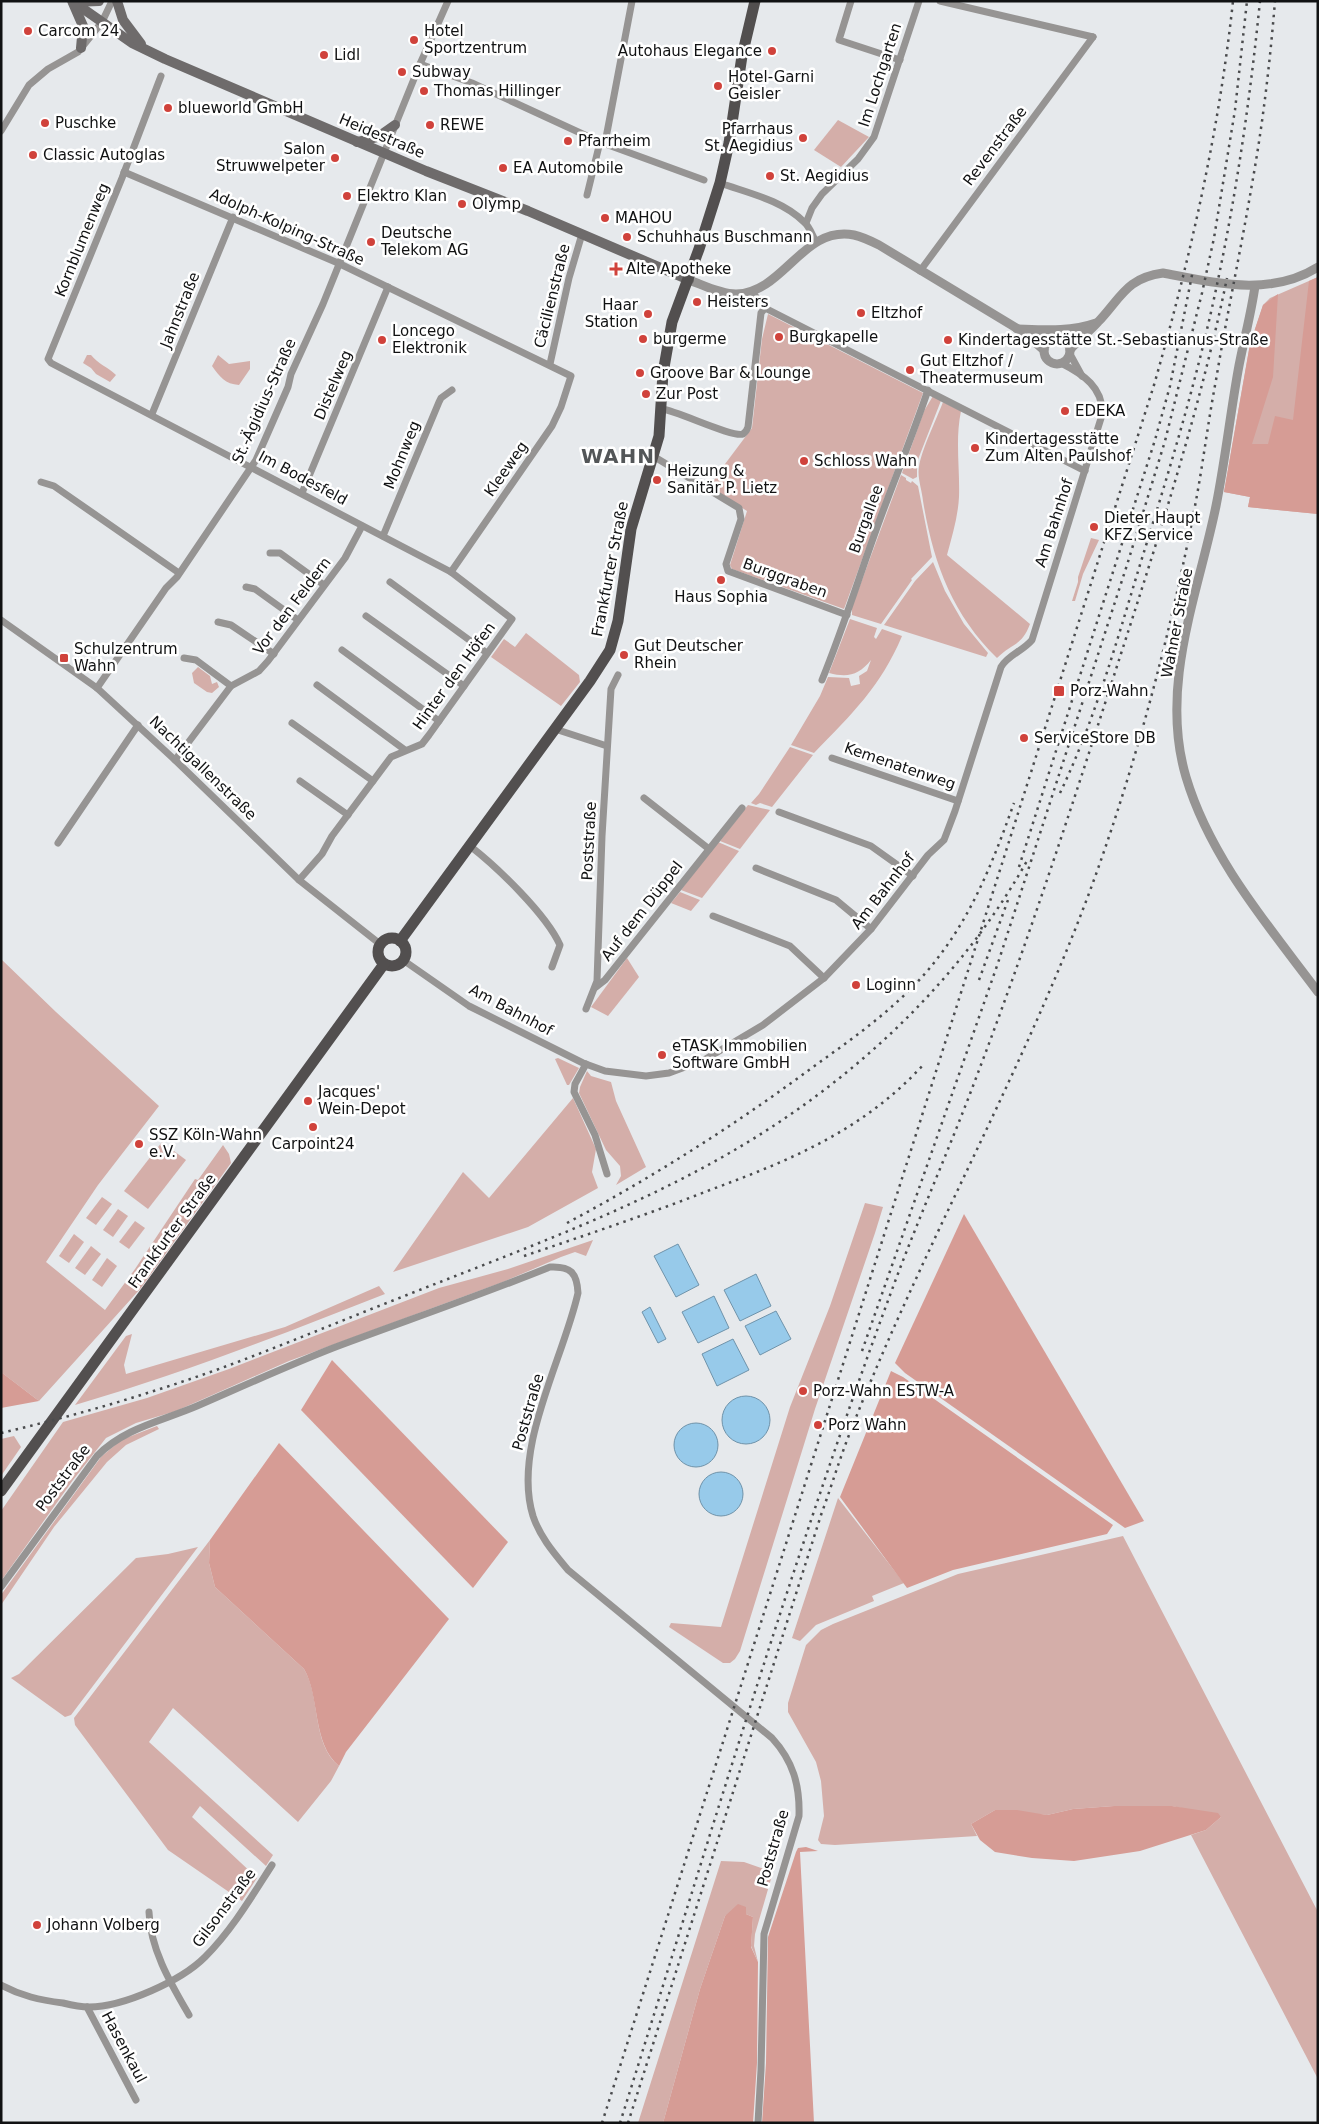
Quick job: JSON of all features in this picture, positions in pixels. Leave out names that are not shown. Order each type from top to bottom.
[{"type":"main road","points":[[81,48],[83,26],[72,2],[99,1]]},
{"type":"main road","points":[[117,1],[123,20],[148,52]]},
{"type":"main road","name":"Frankfurter Straße","points":[[400,941],[604,662],[614,639],[631,529],[659,436],[667,348],[672,322],[689,280],[720,183],[729,143],[742,56],[755,1]]},
{"type":"main road","name":"Heidestraße","points":[[72,2],[148,52],[357,142],[689,280]]},
{"type":"main road","points":[[357,142],[378,137],[396,125]]},
{"type":"main road","points":[[387,938],[396,938],[400,941],[405,948],[403,960],[392,966],[384,964],[378,954],[380,944],[387,938]]},
{"type":"main road","name":"Frankfurter Straße","points":[[1,1491],[384,964]]},
{"type":"street","points":[[1,130],[29,86],[48,69],[71,58],[81,48],[102,22],[112,1]]},
{"type":"street","name":"St.-Ägidius-Straße","points":[[97,688],[252,467],[288,388],[294,366],[323,304],[420,64],[448,1]]},
{"type":"street","points":[[587,195],[602,142],[632,1]]},
{"type":"street","points":[[851,1],[839,40],[900,60]]},
{"type":"street","name":"Im Lochgarten","points":[[806,223],[812,208],[822,194],[858,159],[874,137],[919,1]]},
{"type":"street","name":"Revenstraße","points":[[920,271],[1094,38],[940,1]]},
{"type":"street","points":[[420,64],[472,83],[602,142],[704,180]]},
{"type":"street","name":"Kornblumenweg","points":[[48,358],[161,76]]},
{"type":"street","name":"Adolph-Kolping-Straße","points":[[124,172],[338,263],[550,364],[571,376]]},
{"type":"street","points":[[720,183],[771,201],[806,223],[816,242]]},
{"type":"street","name":"Jahnstraße","points":[[152,414],[233,217]]},
{"type":"street","name":"Cäcilienstraße","points":[[550,364],[569,278],[582,234]]},
{"type":"street","points":[[689,280],[728,293],[752,292],[770,281],[816,242],[825,237],[836,234],[855,235],[878,245],[1020,331],[1044,350],[1049,360],[1053,363],[1061,363],[1067,359],[1070,352],[1126,288],[1136,280],[1149,275],[1163,273],[1255,286],[1280,284],[1318,267]]},
{"type":"street","name":"Wahner Straße","points":[[1255,286],[1240,355],[1216,505],[1185,633],[1178,680],[1177,722],[1186,776],[1204,825],[1222,858],[1243,890],[1318,992]]},
{"type":"street","name":"Distelweg","points":[[302,493],[388,287]]},
{"type":"street","points":[[752,292],[764,308],[1085,471]]},
{"type":"street","points":[[662,410],[669,410],[727,432],[745,433],[748,427],[754,386],[761,313],[764,308]]},
{"type":"street","points":[[1020,331],[1057,331],[1080,328],[1098,322]]},
{"type":"street","points":[[1020,331],[1050,340],[1063,339],[1090,330]]},
{"type":"street","points":[[1063,339],[1069,346],[1070,352]]},
{"type":"street","points":[[1044,350],[1050,340]]},
{"type":"street","name":"Am Bahnhof","points":[[403,960],[469,1006],[586,1064],[610,1072],[634,1076],[669,1073],[704,1060],[763,1025],[824,978],[871,929],[928,855],[944,840],[1000,667],[1008,658],[1027,646],[1032,640],[1100,424],[1102,406],[1100,394],[1083,376],[1070,352]]},
{"type":"street","name":"Im Bodesfeld","points":[[48,358],[58,367],[152,414],[451,572],[512,619]]},
{"type":"street","name":"Am Bahnhof","points":[[1061,363],[1083,376]]},
{"type":"street","name":"Kleeweg","points":[[451,572],[552,426],[562,407],[571,376]]},
{"type":"street","name":"Mohnweg","points":[[383,536],[439,402],[442,397],[452,390]]},
{"type":"street","name":"Burgallee","points":[[822,680],[883,511],[914,433],[928,390]]},
{"type":"street","name":"Burggraben","points":[[653,456],[738,508],[741,519],[726,564],[728,571],[847,615]]},
{"type":"street","points":[[41,482],[54,486],[179,573]]},
{"type":"street","name":"Vor den Feldern","points":[[175,760],[231,686],[259,670],[274,654],[345,558],[362,526]]},
{"type":"street","points":[[270,553],[280,553],[324,585]]},
{"type":"street","points":[[390,582],[487,652]]},
{"type":"street","points":[[246,587],[255,589],[298,620]]},
{"type":"street","points":[[366,616],[464,686]]},
{"type":"street","name":"Hinter den Höfen","points":[[299,880],[322,854],[391,757],[422,744],[512,619]]},
{"type":"street","name":"Nachtigallenstraße","points":[[1,620],[97,688],[175,760],[299,880],[380,944]]},
{"type":"street","points":[[218,622],[230,625],[274,654]]},
{"type":"street","points":[[342,650],[439,721]]},
{"type":"street","points":[[184,658],[196,660],[231,686]]},
{"type":"street","name":"Poststraße","points":[[586,1009],[596,987],[611,689],[618,675]]},
{"type":"street","points":[[317,685],[405,750]]},
{"type":"street","points":[[292,723],[373,781]]},
{"type":"street","points":[[58,843],[138,725]]},
{"type":"street","points":[[555,729],[608,746]]},
{"type":"street","name":"Kemenatenweg","points":[[832,758],[958,801]]},
{"type":"street","points":[[300,781],[348,816]]},
{"type":"street","points":[[644,798],[709,849]]},
{"type":"street","name":"Auf dem Düppel","points":[[596,987],[605,980],[742,808]]},
{"type":"street","points":[[779,812],[871,846],[913,876]]},
{"type":"street","points":[[470,846],[497,868],[550,929],[560,945],[552,968]]},
{"type":"street","points":[[756,868],[836,900],[871,929]]},
{"type":"street","points":[[713,916],[790,946],[824,978]]},
{"type":"street","points":[[586,1064],[575,1084],[574,1092],[595,1135],[607,1174]]},
{"type":"street","name":"Poststraße","points":[[1,1587],[96,1456],[109,1443],[126,1433],[196,1406],[336,1347],[486,1293],[550,1267],[561,1266],[570,1270],[576,1277],[578,1293],[530,1448],[528,1478],[533,1515],[545,1542],[568,1570],[772,1738],[788,1757],[797,1781],[800,1796],[799,1816],[764,1934],[758,2123]]},
{"type":"street","name":"Gilsonstraße","points":[[1,1986],[37,2000],[88,2007],[100,2006],[149,1992],[197,1964],[218,1943],[272,1865]]},
{"type":"street","points":[[149,1912],[150,1925],[169,1981],[189,2015]]},
{"type":"street","name":"Hasenkaul","points":[[88,2007],[136,2100]]},
{"type":"shaded area","points":[[838,120],[869,137],[841,167],[814,150]]},
{"type":"shaded area","points":[[1318,277],[1318,514],[1248,507],[1250,497],[1224,492],[1250,344],[1263,305],[1270,298]]},
{"type":"shaded area","points":[[1318,277],[1318,514],[1248,507],[1250,497],[1224,492],[1250,344],[1263,305],[1278,294],[1273,377],[1252,444],[1268,444],[1275,416],[1293,420],[1309,281]]},
{"type":"shaded area","points":[[768,314],[923,393],[844,609],[732,569],[730,565],[747,511],[711,488],[716,476],[752,428],[762,339]]},
{"type":"shaded area","points":[[87,355],[91,355],[116,375],[110,382],[96,374],[83,363]]},
{"type":"shaded area","points":[[218,355],[229,364],[250,361],[250,369],[239,385],[223,379],[212,366]]},
{"type":"shaded area","points":[[933,396],[942,398],[917,462],[917,477],[913,479],[902,473],[924,411]]},
{"type":"shaded area","points":[[943,402],[961,411],[958,443],[958,504],[947,555],[1030,624],[1024,636],[997,658],[981,641],[956,605],[939,566],[927,523],[919,479],[919,467]]},
{"type":"shaded area","points":[[901,475],[918,486],[932,557],[911,579],[881,624],[852,615],[852,607]]},
{"type":"shaded area","points":[[1091,538],[1099,540],[1083,574],[1075,601],[1072,601],[1078,577]]},
{"type":"shaded area","points":[[933,562],[945,591],[964,624],[988,653],[986,657],[884,625],[915,581]]},
{"type":"shaded area","points":[[850,619],[877,628],[874,637],[876,639],[882,629],[902,636],[894,654],[875,685],[853,712],[814,753],[791,745],[820,696],[828,677],[849,678],[851,686],[860,684],[859,676],[867,671],[871,660],[862,669],[853,674],[829,673]]},
{"type":"shaded area","points":[[526,633],[579,675],[580,682],[561,706],[491,657],[504,639],[515,647]]},
{"type":"shaded area","points":[[198,667],[210,676],[212,684],[217,682],[219,687],[212,693],[207,692],[194,683],[192,673]]},
{"type":"shaded area","points":[[790,747],[813,755],[772,807],[760,803],[756,805],[751,803],[759,794]]},
{"type":"shaded area","points":[[748,805],[770,810],[740,849],[720,841]]},
{"type":"shaded area","points":[[718,842],[739,851],[702,898],[681,890]]},
{"type":"shaded area","points":[[680,892],[700,900],[691,911],[671,903]]},
{"type":"shaded area","points":[[627,958],[639,977],[608,1016],[591,1007]]},
{"type":"shaded area","points":[[1,959],[159,1106],[98,1185],[46,1262],[105,1310],[135,1269],[195,1179],[198,1180],[223,1145],[229,1154],[231,1163],[141,1288],[39,1401],[1,1372]]},
{"type":"shaded area","points":[[558,1058],[579,1068],[569,1085],[567,1085],[555,1059]]},
{"type":"shaded area","points":[[587,1071],[591,1076],[611,1082],[616,1101],[646,1167],[616,1185],[621,1176],[620,1166],[606,1150],[579,1093]]},
{"type":"shaded area","points":[[573,1098],[596,1149],[592,1172],[598,1188],[528,1227],[393,1272],[463,1172],[489,1198]]},
{"type":"shaded area","points":[[162,1142],[186,1160],[148,1209],[124,1191]]},
{"type":"shaded area","points":[[102,1197],[112,1204],[96,1225],[86,1218]]},
{"type":"shaded area","points":[[865,1203],[883,1207],[815,1409],[740,1651],[730,1663],[723,1663],[669,1627],[671,1623],[721,1627],[790,1407],[830,1306]]},
{"type":"shaded area","points":[[118,1209],[128,1216],[113,1237],[103,1230]]},
{"type":"shaded area","points":[[964,1214],[1144,1521],[1125,1528],[905,1373],[895,1363]]},
{"type":"shaded area","points":[[135,1221],[145,1228],[129,1249],[119,1242]]},
{"type":"shaded area","points":[[74,1234],[84,1242],[69,1263],[59,1256]]},
{"type":"shaded area","points":[[593,1240],[586,1256],[575,1252],[561,1257],[503,1282],[289,1361],[176,1411],[136,1423],[106,1438],[73,1480],[1,1581],[1,1511],[63,1422],[147,1398],[229,1369],[439,1288],[508,1269]]},
{"type":"shaded area","points":[[91,1246],[101,1254],[85,1275],[75,1268]]},
{"type":"shaded area","points":[[107,1258],[117,1266],[102,1287],[92,1280]]},
{"type":"shaded area","points":[[379,1286],[385,1294],[193,1367],[75,1405],[126,1336],[132,1334],[124,1365],[126,1374],[285,1327]]},
{"type":"shaded area","points":[[332,1360],[508,1542],[473,1588],[301,1410]]},
{"type":"shaded area","points":[[891,1371],[903,1377],[1113,1525],[1107,1534],[953,1570],[907,1588],[840,1497]]},
{"type":"shaded area","points":[[1,1372],[39,1401],[1,1408]]},
{"type":"shaded area","points":[[157,1426],[159,1429],[126,1445],[107,1462],[54,1527],[1,1605],[1,1595],[101,1457],[121,1440]]},
{"type":"shaded area","points":[[14,1436],[21,1447],[1,1476],[1,1439]]},
{"type":"shaded area","points":[[279,1443],[449,1619],[346,1752],[339,1766],[330,1757],[324,1745],[309,1680],[304,1669],[215,1587],[209,1563],[210,1540]]},
{"type":"shaded area","points":[[838,1498],[904,1583],[872,1596],[874,1601],[816,1625],[800,1641],[792,1638]]},
{"type":"shaded area","points":[[1123,1536],[1318,1912],[1318,2079],[1191,1835],[1206,1830],[1221,1817],[1172,1806],[1114,1806],[1073,1809],[1047,1815],[995,1810],[971,1824],[977,1836],[835,1845],[821,1844],[818,1840],[824,1816],[821,1781],[816,1762],[788,1712],[788,1703],[806,1645],[821,1630],[958,1574]]},
{"type":"shaded area","points":[[210,1540],[209,1563],[215,1587],[304,1669],[313,1693],[324,1745],[330,1756],[339,1766],[331,1781],[298,1822],[173,1708],[149,1742],[273,1855],[266,1866],[200,1806],[192,1817],[257,1878],[242,1901],[168,1850],[75,1725],[74,1718]]},
{"type":"shaded area","points":[[198,1547],[71,1715],[65,1717],[11,1678],[19,1674],[136,1558],[168,1554]]},
{"type":"shaded area","points":[[1114,1806],[1172,1806],[1218,1813],[1221,1817],[1206,1830],[1140,1851],[1074,1861],[1032,1858],[995,1852],[980,1840],[971,1824],[995,1810],[1017,1810],[1047,1815],[1073,1809]]},
{"type":"shaded area","points":[[806,1847],[818,1851],[800,1852],[814,2123],[762,2123],[766,2063],[768,1937],[796,1852],[798,1848]]},
{"type":"shaded area","points":[[721,1861],[744,1862],[773,1872],[755,1934],[754,1946],[758,1962],[751,1946],[753,1917],[746,1914],[746,1907],[725,1916],[700,1989],[663,2123],[638,2123]]},
{"type":"shaded area","points":[[738,1904],[746,1907],[746,1914],[753,1917],[751,1947],[758,1962],[757,2063],[753,2123],[663,2123],[700,1989],[725,1916]]},
{"type":"water","points":[[678,1244],[699,1285],[676,1297],[654,1256]]},
{"type":"water","points":[[756,1274],[771,1306],[740,1321],[724,1290]]},
{"type":"water","points":[[714,1296],[729,1328],[698,1343],[682,1312]]},
{"type":"water","points":[[650,1307],[666,1339],[658,1343],[642,1312]]},
{"type":"water","points":[[776,1311],[791,1339],[760,1355],[745,1326]]},
{"type":"water","points":[[733,1339],[749,1370],[717,1386],[702,1354]]},
{"type":"water","points":[[746,1396],[755,1398],[763,1403],[768,1411],[770,1420],[768,1429],[763,1437],[755,1442],[746,1444],[737,1442],[729,1437],[724,1429],[722,1420],[724,1411],[729,1403],[737,1398]]},
{"type":"water","points":[[700,1423],[712,1429],[717,1436],[717,1454],[712,1461],[705,1466],[692,1467],[684,1464],[677,1457],[674,1441],[677,1433],[684,1426]]},
{"type":"water","points":[[725,1472],[737,1478],[742,1485],[742,1503],[737,1510],[730,1515],[717,1516],[709,1513],[702,1506],[699,1490],[702,1482],[709,1475]]},
{"type":"railway","points":[[602,2123],[1154,385],[1180,290],[1202,195],[1220,99],[1233,1]]},
{"type":"railway","points":[[862,1351],[998,963],[1127,565],[1165,441],[1214,238],[1235,110],[1247,1]]},
{"type":"railway","points":[[1060,793],[1094,711],[1113,654],[1199,363],[1223,258],[1236,185],[1252,75],[1260,1]]},
{"type":"railway","points":[[628,2123],[844,1447],[912,1287],[1039,1016],[1068,947],[1111,832],[1152,693],[1186,553],[1256,161],[1266,92],[1275,1]]},
{"type":"railway","points":[[1019,867],[1155,440],[1170,386],[1193,270]]},
{"type":"railway","points":[[620,2123],[751,1704],[820,1494],[893,1287],[998,1020],[1068,817],[1149,568],[1178,472],[1204,376],[1227,278]]},
{"type":"railway","points":[[567,1223],[662,1169],[724,1130],[847,1042],[897,1002],[927,972],[964,919],[983,882],[1014,803]]},
{"type":"railway","points":[[1,1433],[83,1412],[190,1379],[240,1361],[596,1219],[708,1165],[756,1137],[803,1106],[848,1071],[890,1034],[930,994],[966,952],[999,907],[1028,859]]},
{"type":"railway","points":[[979,980],[1008,900]]},
{"type":"railway","points":[[524,1256],[740,1179],[797,1154],[851,1125],[877,1107],[924,1064]]},
{"type":"place","name":"Carcom 24","points":[[28,31]]},
{"type":"place","name":"Hotel Sportzentrum","points":[[414,40]]},
{"type":"place","name":"Autohaus Elegance","points":[[772,51]]},
{"type":"place","name":"Lidl","points":[[324,55]]},
{"type":"place","name":"Subway","points":[[402,72]]},
{"type":"place","name":"Hotel-Garni Geisler","points":[[718,86]]},
{"type":"place","name":"Thomas Hillinger","points":[[424,91]]},
{"type":"place","name":"blueworld GmbH","points":[[168,108]]},
{"type":"place","name":"Puschke","points":[[45,123]]},
{"type":"place","name":"REWE","points":[[430,125]]},
{"type":"place","name":"Pfarrhaus St. Aegidius","points":[[803,138]]},
{"type":"place","name":"Pfarrheim","points":[[568,141]]},
{"type":"place","name":"Classic Autoglas","points":[[33,155]]},
{"type":"place","name":"Salon Struwwelpeter","points":[[335,158]]},
{"type":"place","name":"EA Automobile","points":[[503,168]]},
{"type":"place","name":"St. Aegidius","points":[[770,176]]},
{"type":"place","name":"Elektro Klan","points":[[347,196]]},
{"type":"place","name":"Olymp","points":[[462,204]]},
{"type":"place","name":"MAHOU","points":[[605,218]]},
{"type":"place","name":"Schuhhaus Buschmann","points":[[627,237]]},
{"type":"place","name":"Deutsche Telekom AG","points":[[371,242]]},
{"type":"place","name":"Alte Apotheke","points":[[616,269]]},
{"type":"place","name":"Heisters","points":[[697,302]]},
{"type":"place","name":"Eltzhof","points":[[861,313]]},
{"type":"place","name":"Haar Station","points":[[648,314]]},
{"type":"place","name":"Burgkapelle","points":[[779,337]]},
{"type":"place","name":"burgerme","points":[[643,339]]},
{"type":"place","name":"Loncego Elektronik","points":[[382,340]]},
{"type":"place","name":"Kindertagesstätte St.-Sebastianus-Straße","points":[[948,340]]},
{"type":"place","name":"Gut Eltzhof / Theatermuseum","points":[[910,370]]},
{"type":"place","name":"Groove Bar & Lounge","points":[[640,373]]},
{"type":"place","name":"Zur Post","points":[[646,394]]},
{"type":"place","name":"EDEKA","points":[[1065,411]]},
{"type":"place","name":"Kindertagesstätte Zum Alten Paulshof","points":[[975,448]]},
{"type":"place","name":"Schloss Wahn","points":[[804,461]]},
{"type":"place","name":"Heizung & Sanitär P. Lietz","points":[[657,480]]},
{"type":"place","name":"Dieter Haupt KFZ Service","points":[[1094,527]]},
{"type":"place","name":"Haus Sophia","points":[[721,580]]},
{"type":"place","name":"Gut Deutscher Rhein","points":[[624,655]]},
{"type":"place","name":"Schulzentrum Wahn","points":[[64,658]]},
{"type":"place","name":"Porz-Wahn","points":[[1059,691]]},
{"type":"place","name":"ServiceStore DB","points":[[1024,738]]},
{"type":"place","name":"Loginn","points":[[856,985]]},
{"type":"place","name":"eTASK Immobilien Software GmbH","points":[[662,1055]]},
{"type":"place","name":"Jacques' Wein-Depot","points":[[308,1101]]},
{"type":"place","name":"Carpoint24","points":[[313,1127]]},
{"type":"place","name":"SSZ Köln-Wahn e.V.","points":[[139,1144]]},
{"type":"place","name":"Porz-Wahn ESTW-A","points":[[803,1391]]},
{"type":"place","name":"Porz Wahn","points":[[818,1425]]},
{"type":"place","name":"Johann Volberg","points":[[37,1925]]},
{"type":"district","name":"WAHN","points":[[618,456]]}]
